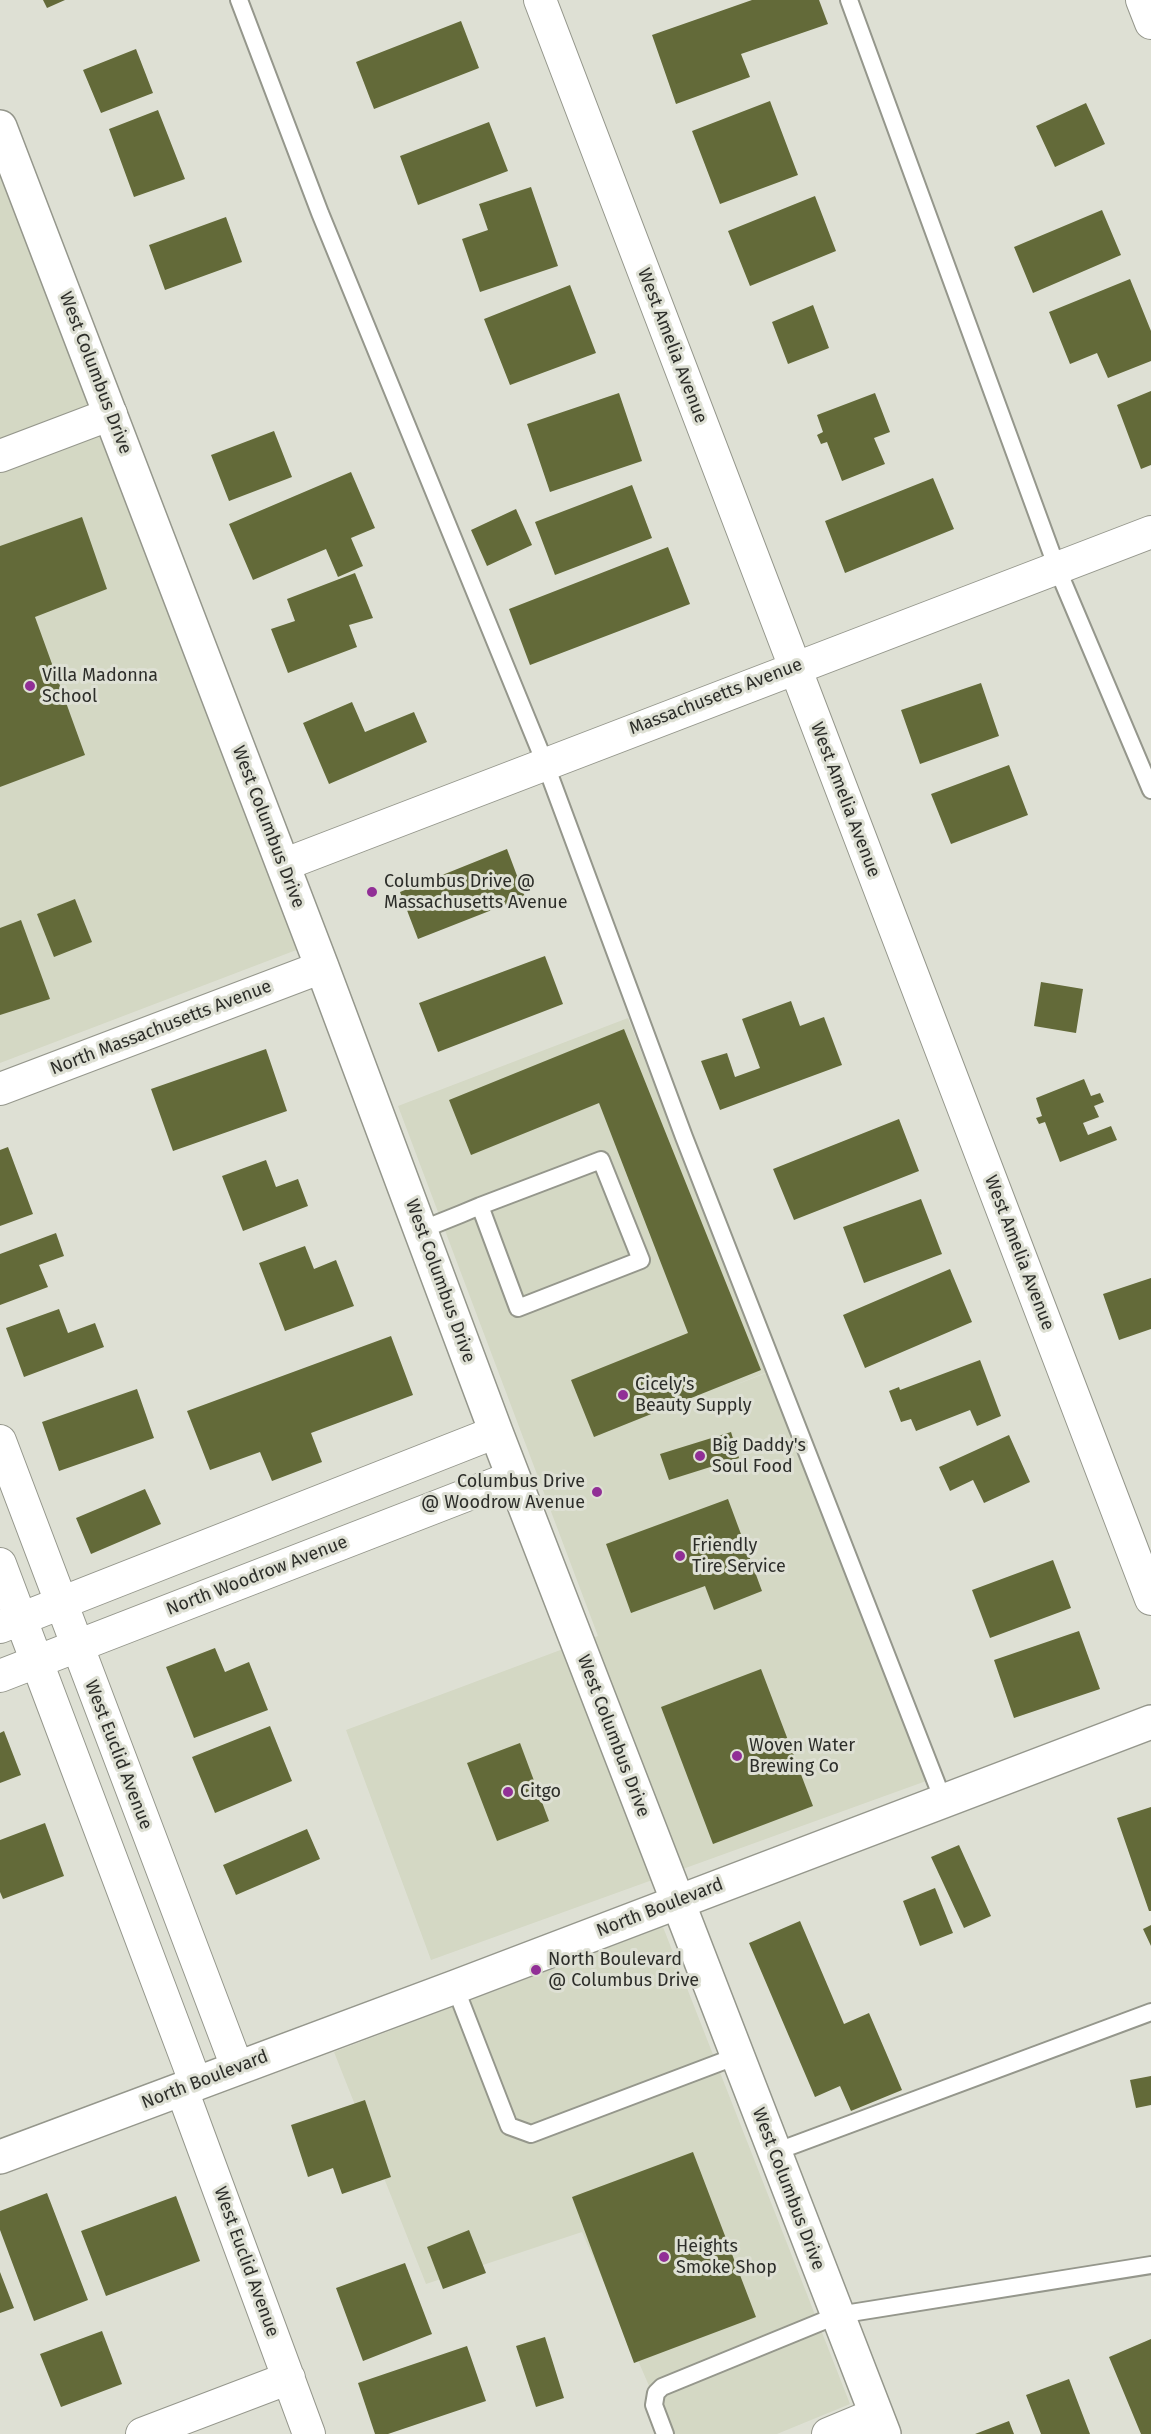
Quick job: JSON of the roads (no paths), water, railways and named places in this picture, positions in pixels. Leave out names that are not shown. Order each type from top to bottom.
[{"type":"main road","name":"West Columbus Drive","points":[[0,127],[322,967],[513,1477],[880,2424]]},
{"type":"main road","name":"North Boulevard","points":[[0,2157],[455,1987],[1151,1722]]},
{"type":"street","name":"West Amelia Avenue","points":[[540,0],[1151,1599]]},
{"type":"street","points":[[1142,0],[1151,23]]},
{"type":"street","points":[[0,456],[111,414]]},
{"type":"street","name":"Massachusetts Avenue","points":[[283,865],[794,667],[1151,532]]},
{"type":"street","name":"North Massachusetts Avenue","points":[[0,1089],[322,967]]},
{"type":"street","points":[[10,1623],[496,1432]]},
{"type":"street","name":"West Euclid Avenue","points":[[0,1441],[237,2067]]},
{"type":"street","name":"North Woodrow Avenue","points":[[0,1676],[513,1477]]},
{"type":"street","name":"West Euclid Avenue","points":[[0,1564],[10,1623],[36,1662],[189,2087],[309,2434]]},
{"type":"street","points":[[142,2434],[289,2378]]},
{"type":"street","points":[[828,2434],[880,2424]]},
{"type":"lane","points":[[239,0],[320,213],[545,763],[684,1137],[943,1800]]},
{"type":"lane","points":[[849,0],[1057,568],[1151,790]]},
{"type":"lane","points":[[421,1230],[480,1206],[601,1160],[641,1260],[518,1308],[480,1206]]},
{"type":"lane","points":[[455,1987],[509,2126],[531,2134],[737,2056]]},
{"type":"lane","points":[[775,2152],[1151,2012]]},
{"type":"lane","points":[[665,2434],[654,2405],[656,2393],[662,2387],[838,2315],[1151,2265]]},
{"type":"place","name":"Villa Madonna School","points":[[30,686]]},
{"type":"place","name":"Columbus Drive @ Massachusetts Avenue","points":[[372,892]]},
{"type":"place","name":"Cicely's Beauty Supply","points":[[623,1395]]},
{"type":"place","name":"Big Daddy's Soul Food","points":[[700,1456]]},
{"type":"place","name":"Columbus Drive @ Woodrow Avenue","points":[[597,1492]]},
{"type":"place","name":"Friendly Tire Service","points":[[680,1556]]},
{"type":"place","name":"Woven Water Brewing Co","points":[[737,1756]]},
{"type":"place","name":"Citgo","points":[[508,1792]]},
{"type":"place","name":"North Boulevard @ Columbus Drive","points":[[536,1970]]},
{"type":"place","name":"Heights Smoke Shop","points":[[664,2257]]}]
